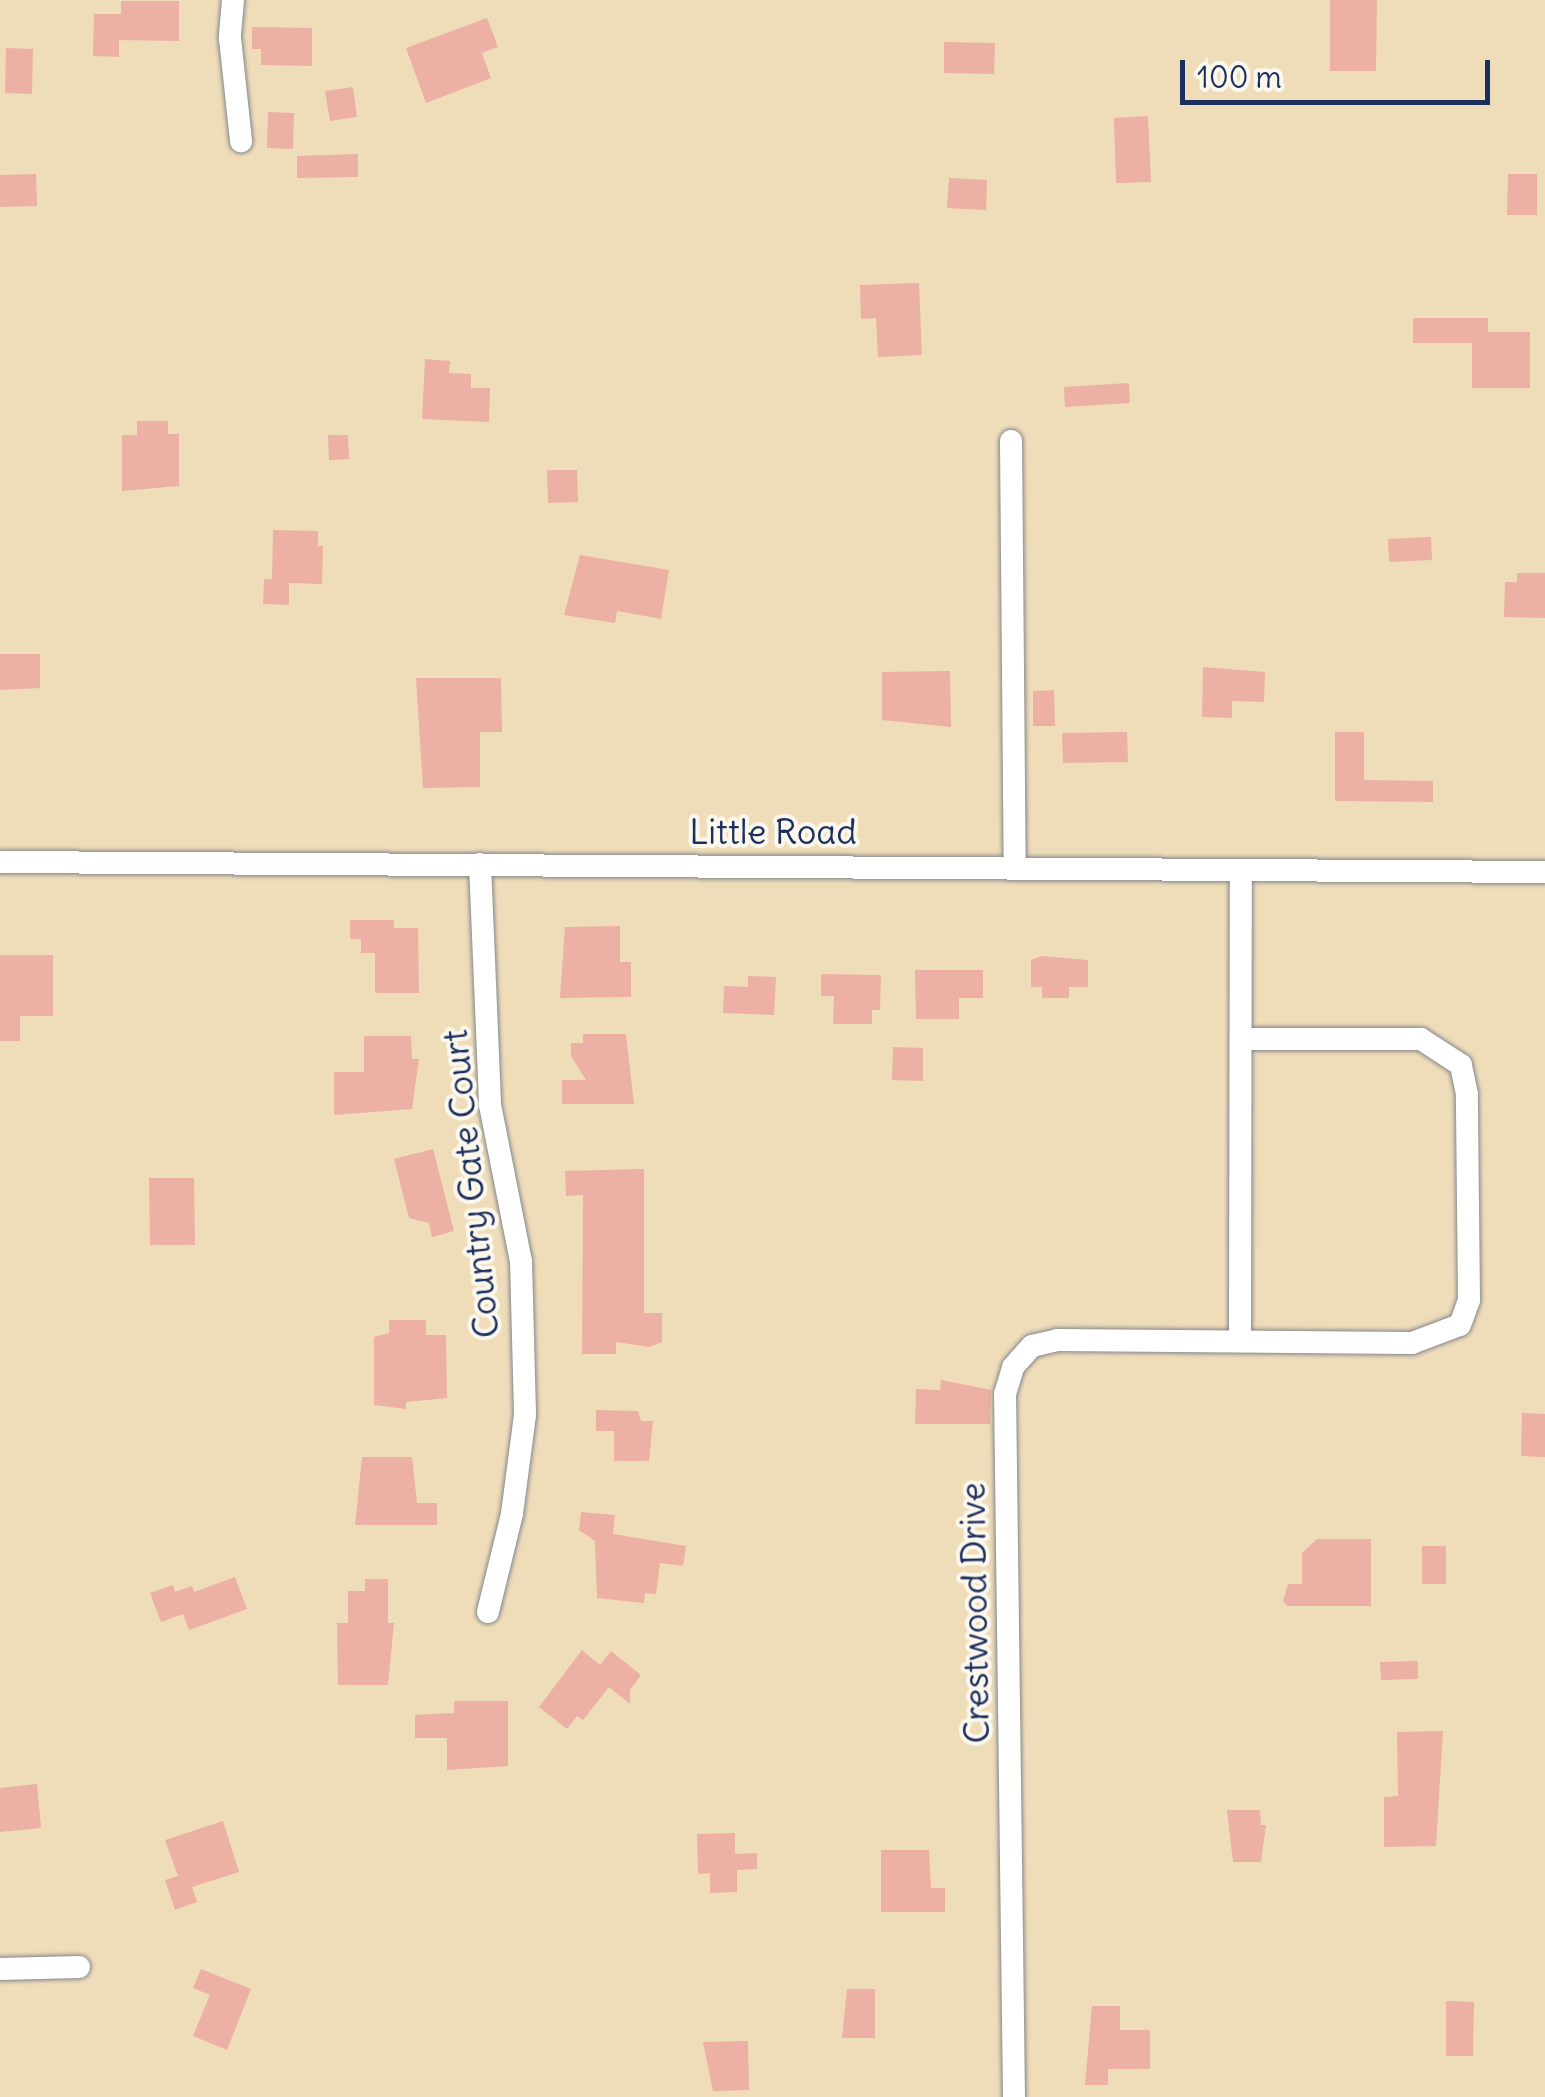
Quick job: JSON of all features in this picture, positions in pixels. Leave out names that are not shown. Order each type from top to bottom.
[{"type":"street","points":[[233,0],[230,38],[240,140]]},
{"type":"street","points":[[1010,441],[1015,868]]},
{"type":"street","name":"Little Road","points":[[0,862],[1545,872]]},
{"type":"street","name":"Country Gate Court","points":[[480,864],[490,1105],[521,1261],[525,1415],[512,1514],[488,1612]]},
{"type":"street","points":[[1240,1340],[1241,870]]},
{"type":"street","name":"Crestwood Drive","points":[[1014,2097],[1009,1380],[1032,1346],[1057,1340],[1412,1343],[1460,1325],[1470,1300],[1461,1066],[1421,1038],[1241,1038]]},
{"type":"street","points":[[0,1969],[79,1967]]},
{"type":"building","points":[[1330,0],[1377,0],[1376,71],[1330,71]]},
{"type":"building","points":[[121,1],[179,1],[179,41],[119,40],[119,57],[93,56],[94,14],[121,14]]},
{"type":"building","points":[[487,18],[498,47],[482,53],[491,78],[426,103],[406,48]]},
{"type":"building","points":[[252,27],[312,28],[312,66],[261,65],[261,49],[252,49]]},
{"type":"building","points":[[944,42],[995,43],[994,74],[944,73]]},
{"type":"building","points":[[6,48],[33,49],[32,94],[5,93]]},
{"type":"building","points":[[353,87],[357,117],[330,121],[325,91]]},
{"type":"building","points":[[268,112],[294,113],[293,149],[267,148]]},
{"type":"building","points":[[1148,116],[1151,182],[1116,183],[1114,118]]},
{"type":"building","points":[[358,154],[358,177],[297,178],[297,156]]},
{"type":"building","points":[[36,174],[37,206],[0,207],[0,175]]},
{"type":"building","points":[[1508,174],[1537,174],[1537,215],[1507,215]]},
{"type":"building","points":[[949,178],[987,180],[986,210],[947,208]]},
{"type":"building","points":[[919,283],[922,355],[878,357],[876,318],[861,319],[860,285]]},
{"type":"building","points":[[1413,318],[1488,318],[1488,332],[1530,332],[1530,388],[1472,388],[1472,343],[1413,343]]},
{"type":"building","points":[[425,359],[450,361],[449,373],[471,374],[471,388],[490,388],[489,422],[422,419]]},
{"type":"building","points":[[1129,383],[1130,403],[1065,407],[1064,387]]},
{"type":"building","points":[[137,421],[168,421],[168,434],[179,434],[179,486],[122,491],[122,435],[137,435]]},
{"type":"building","points":[[328,435],[348,435],[349,459],[329,460]]},
{"type":"building","points":[[547,470],[577,470],[578,502],[548,503]]},
{"type":"building","points":[[273,530],[318,531],[318,546],[323,546],[322,584],[289,583],[289,605],[263,604],[264,579],[272,579]]},
{"type":"building","points":[[1431,537],[1432,560],[1389,562],[1388,539]]},
{"type":"building","points":[[580,555],[669,570],[661,619],[617,611],[615,623],[564,615]]},
{"type":"building","points":[[1517,573],[1545,573],[1545,618],[1504,617],[1505,582],[1517,582]]},
{"type":"building","points":[[0,654],[40,654],[40,688],[0,690]]},
{"type":"building","points":[[1203,667],[1265,672],[1264,702],[1232,701],[1232,718],[1202,717]]},
{"type":"building","points":[[950,671],[951,727],[882,720],[882,672]]},
{"type":"building","points":[[416,678],[501,678],[502,732],[480,732],[480,787],[423,788]]},
{"type":"building","points":[[1054,690],[1055,726],[1033,726],[1033,691]]},
{"type":"building","points":[[1127,732],[1128,762],[1063,763],[1062,733]]},
{"type":"building","points":[[1335,732],[1364,732],[1364,780],[1433,781],[1433,802],[1335,801]]},
{"type":"building","points":[[350,920],[394,920],[394,928],[418,928],[419,993],[375,993],[375,953],[361,953],[361,939],[350,939]]},
{"type":"building","points":[[620,926],[620,962],[631,962],[631,997],[560,998],[565,927]]},
{"type":"building","points":[[0,955],[53,955],[53,1016],[20,1016],[20,1041],[0,1041]]},
{"type":"building","points":[[1041,956],[1088,960],[1088,987],[1069,987],[1069,998],[1042,998],[1042,987],[1031,987],[1031,960]]},
{"type":"building","points":[[915,970],[983,970],[983,998],[959,998],[959,1019],[916,1019]]},
{"type":"building","points":[[821,974],[881,975],[880,1010],[872,1010],[872,1024],[833,1024],[834,996],[821,996]]},
{"type":"building","points":[[748,976],[776,977],[774,1015],[723,1013],[724,986],[748,987]]},
{"type":"building","points":[[583,1034],[626,1034],[634,1104],[562,1104],[562,1080],[586,1080],[571,1056],[571,1043],[583,1043]]},
{"type":"building","points":[[364,1036],[411,1036],[412,1059],[419,1059],[412,1109],[334,1115],[334,1072],[364,1072]]},
{"type":"building","points":[[893,1047],[923,1048],[923,1081],[892,1080]]},
{"type":"building","points":[[433,1149],[454,1231],[432,1237],[429,1223],[409,1218],[394,1159]]},
{"type":"building","points":[[644,1169],[644,1313],[662,1313],[662,1342],[650,1347],[616,1342],[616,1354],[582,1354],[583,1195],[566,1196],[565,1171]]},
{"type":"building","points":[[149,1178],[194,1178],[195,1245],[150,1245]]},
{"type":"building","points":[[389,1320],[426,1320],[426,1335],[446,1335],[447,1398],[406,1402],[406,1409],[374,1405],[374,1337],[389,1333]]},
{"type":"building","points":[[941,1380],[991,1390],[990,1424],[915,1424],[916,1389],[940,1390]]},
{"type":"building","points":[[596,1410],[638,1411],[641,1421],[653,1421],[649,1461],[614,1461],[614,1431],[596,1431]]},
{"type":"building","points":[[1522,1413],[1545,1414],[1545,1457],[1521,1456]]},
{"type":"building","points":[[362,1457],[412,1457],[417,1503],[437,1503],[437,1525],[355,1525]]},
{"type":"building","points":[[581,1512],[615,1515],[613,1534],[686,1546],[683,1566],[660,1563],[656,1594],[645,1593],[644,1603],[597,1598],[595,1541],[579,1530]]},
{"type":"building","points":[[1317,1539],[1371,1539],[1371,1606],[1288,1606],[1283,1601],[1288,1584],[1302,1584],[1302,1553]]},
{"type":"building","points":[[1422,1546],[1446,1546],[1446,1584],[1422,1584]]},
{"type":"building","points":[[235,1577],[247,1609],[189,1630],[183,1614],[161,1622],[150,1593],[173,1585],[175,1592],[192,1586],[194,1592]]},
{"type":"building","points":[[365,1579],[388,1579],[388,1623],[394,1623],[388,1685],[338,1685],[337,1623],[348,1623],[348,1591],[365,1591]]},
{"type":"building","points":[[582,1650],[600,1665],[611,1651],[641,1675],[630,1690],[630,1704],[609,1687],[583,1720],[577,1716],[567,1729],[539,1707]]},
{"type":"building","points":[[1418,1661],[1418,1679],[1381,1680],[1380,1662]]},
{"type":"building","points":[[454,1701],[508,1701],[508,1766],[447,1770],[447,1738],[415,1738],[415,1715],[454,1713]]},
{"type":"building","points":[[1443,1731],[1436,1846],[1384,1847],[1384,1797],[1398,1796],[1397,1732]]},
{"type":"building","points":[[37,1784],[41,1828],[0,1832],[0,1788]]},
{"type":"building","points":[[1227,1810],[1260,1810],[1261,1825],[1266,1825],[1261,1862],[1233,1862]]},
{"type":"building","points":[[223,1821],[239,1872],[192,1887],[197,1902],[175,1910],[165,1880],[178,1876],[165,1840]]},
{"type":"building","points":[[735,1833],[735,1854],[757,1853],[757,1869],[737,1870],[737,1892],[710,1893],[710,1873],[698,1874],[697,1834]]},
{"type":"building","points":[[881,1850],[929,1850],[931,1888],[945,1888],[945,1912],[881,1912]]},
{"type":"building","points":[[201,1969],[251,1989],[227,2050],[193,2036],[210,1995],[193,1988]]},
{"type":"building","points":[[847,1989],[875,1989],[875,2038],[842,2038]]},
{"type":"building","points":[[1446,2001],[1474,2002],[1473,2056],[1446,2056]]},
{"type":"building","points":[[1092,2006],[1120,2006],[1120,2030],[1150,2030],[1150,2069],[1108,2069],[1108,2085],[1085,2085]]},
{"type":"building","points":[[748,2041],[749,2090],[713,2091],[703,2042]]}]
